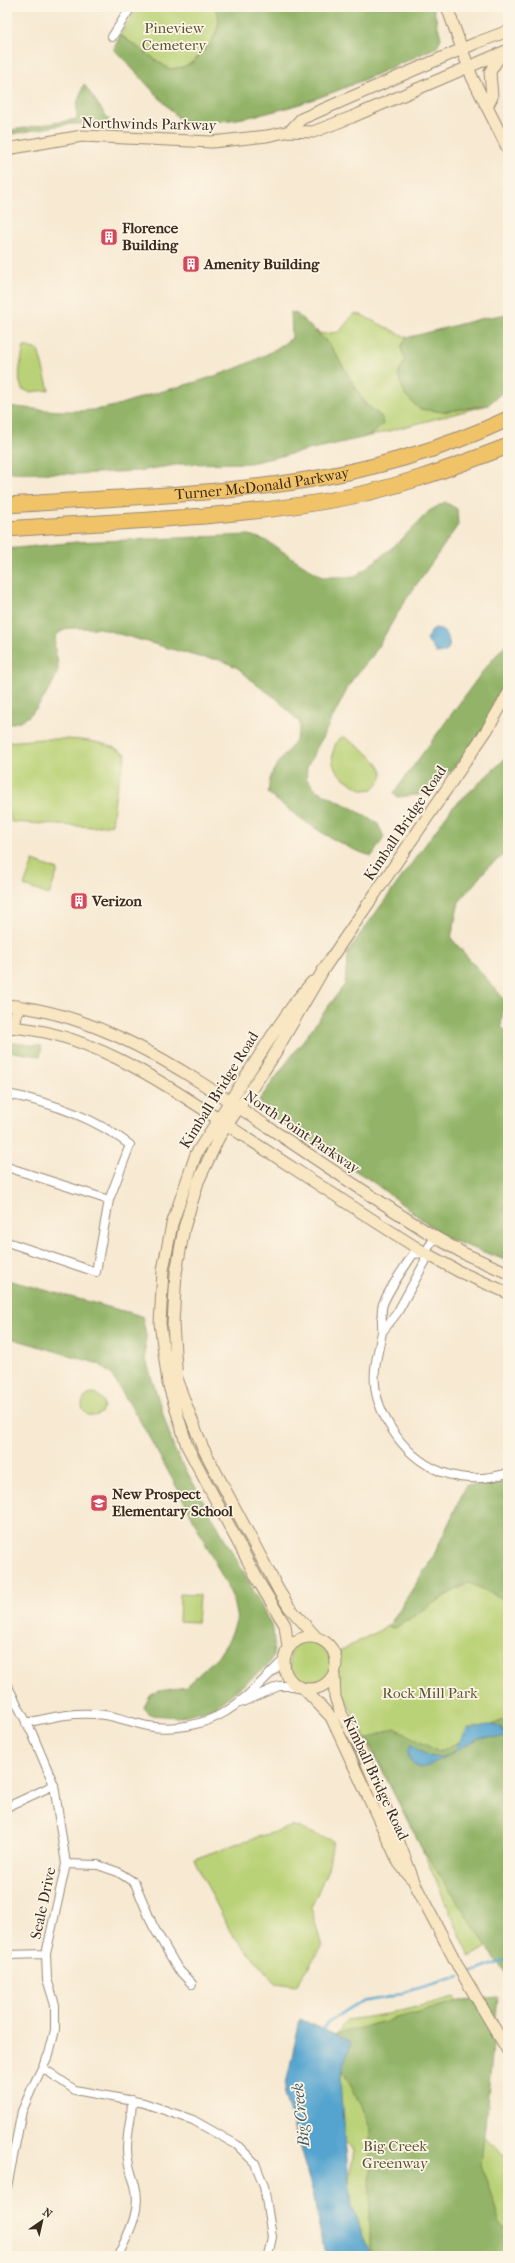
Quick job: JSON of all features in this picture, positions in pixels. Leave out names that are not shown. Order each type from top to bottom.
[{"type":"highway","name":"Turner McDonald Parkway","points":[[7,505],[248,488],[294,482],[332,475],[430,449],[508,419]]},
{"type":"highway","name":"Turner McDonald Parkway","points":[[7,529],[256,512],[334,500],[413,480],[508,446]]},
{"type":"street","points":[[112,37],[131,7]]},
{"type":"street","points":[[447,7],[469,68],[508,149]]},
{"type":"street","points":[[290,131],[301,119],[462,50],[508,32]]},
{"type":"street","points":[[487,107],[492,97],[490,72],[505,52]]},
{"type":"street","name":"Northwinds Parkway","points":[[7,149],[82,136],[212,142],[267,136],[290,131],[313,132],[505,52]]},
{"type":"street","name":"Kimball Bridge Road","points":[[317,1638],[289,1607],[279,1591],[202,1446],[177,1381],[173,1324],[180,1250],[190,1204],[198,1182],[207,1159],[227,1125],[307,1001],[326,967],[487,730],[508,694]]},
{"type":"street","name":"Kimball Bridge Road","points":[[288,1648],[285,1625],[260,1584],[187,1446],[168,1383],[160,1323],[163,1270],[172,1224],[182,1189],[196,1154],[228,1101],[296,1000],[326,967]]},
{"type":"street","points":[[13,1006],[10,1027],[59,1037],[98,1050],[158,1081],[425,1253],[473,1278],[508,1293]]},
{"type":"street","name":"North Point Parkway","points":[[13,1006],[52,1013],[114,1034],[151,1052],[435,1237],[463,1253],[508,1273]]},
{"type":"street","points":[[7,1094],[30,1098],[90,1120],[116,1134],[130,1145],[109,1200],[96,1272],[7,1242]]},
{"type":"street","points":[[7,1167],[109,1200]]},
{"type":"street","points":[[382,1332],[397,1313],[425,1262],[425,1253],[435,1237]]},
{"type":"street","points":[[425,1253],[413,1254],[383,1305],[382,1332],[375,1360],[375,1386],[379,1406],[404,1447],[418,1459],[446,1474],[479,1480],[508,1474]]},
{"type":"street","points":[[26,1723],[74,1713],[104,1715],[150,1727],[175,1727],[212,1718],[238,1704],[279,1686],[300,1688],[321,1688],[334,1676],[336,1662],[333,1650],[328,1644],[317,1638],[303,1638],[288,1648],[284,1660],[285,1673],[300,1688]]},
{"type":"street","points":[[238,1704],[284,1660]]},
{"type":"street","name":"Kimball Bridge Road","points":[[334,1676],[335,1697],[340,1711],[362,1752],[383,1800],[416,1884],[482,2010],[508,2051]]},
{"type":"street","name":"Seale Drive","points":[[7,1685],[54,1786],[66,1864],[46,1954],[47,1979],[55,2005],[56,2017],[53,2042],[43,2068],[22,2111],[7,2187]]},
{"type":"street","name":"Kimball Bridge Road","points":[[300,1688],[331,1718],[399,1863],[416,1884]]},
{"type":"street","points":[[7,1807],[54,1786]]},
{"type":"street","points":[[66,1864],[98,1865],[118,1872],[135,1883],[153,1926],[178,1969],[192,1984]]},
{"type":"street","points":[[7,1955],[46,1954]]},
{"type":"street","points":[[43,2068],[75,2090],[132,2100],[193,2120],[237,2144],[247,2154],[260,2174],[264,2186],[272,2237],[268,2256]]},
{"type":"street","points":[[118,2256],[132,2227],[136,2211],[136,2192],[127,2150],[132,2117],[132,2100]]},
{"type":"green space","name":"Pineview Cemetery","points":[[138,7],[213,7],[218,14],[219,22],[213,39],[194,61],[184,67],[169,69],[120,35]]},
{"type":"green space","points":[[213,7],[433,7],[441,38],[437,47],[376,75],[314,99],[250,117],[217,122],[183,123],[114,49],[120,35],[169,69],[186,66],[201,54],[213,39],[219,22],[218,14]]},
{"type":"green space","points":[[84,84],[111,123],[68,124],[7,135],[7,131],[77,119],[77,104]]},
{"type":"green space","points":[[291,312],[297,314],[331,346],[365,404],[381,416],[383,424],[374,433],[362,438],[250,463],[182,464],[138,471],[75,474],[7,472],[7,406],[60,411],[81,411],[106,408],[222,374],[258,359],[292,338]]},
{"type":"green space","points":[[354,314],[361,315],[408,338],[401,347],[405,360],[398,375],[443,412],[488,405],[362,438],[374,433],[381,416],[365,404],[331,346],[315,330],[322,334],[339,332]]},
{"type":"green space","points":[[508,314],[508,387],[488,405],[443,412],[419,409],[405,395],[398,375],[405,360],[401,347],[406,338],[484,318]]},
{"type":"green space","points":[[24,346],[38,350],[49,390],[30,392],[22,389],[19,373]]},
{"type":"green space","points":[[445,502],[457,509],[458,525],[403,604],[373,655],[352,680],[307,767],[306,778],[316,790],[352,808],[378,824],[384,837],[372,856],[346,846],[318,830],[268,793],[270,778],[273,771],[296,738],[300,723],[276,698],[257,685],[238,668],[221,660],[199,657],[99,628],[68,628],[57,634],[55,639],[55,651],[58,667],[55,678],[48,692],[27,718],[7,724],[7,549],[77,542],[249,535],[265,540],[322,577],[355,577],[399,542],[429,511]]},
{"type":"green space","points":[[508,641],[508,686],[494,713],[467,752],[453,769],[441,777],[431,789],[418,795],[398,797],[393,794],[483,671]]},
{"type":"green space","points":[[344,737],[368,754],[379,765],[382,771],[382,776],[380,781],[373,789],[363,790],[341,776],[336,770],[332,757],[338,739]]},
{"type":"green space","points":[[42,739],[85,740],[106,745],[126,754],[116,790],[112,824],[94,827],[11,822],[11,816],[8,816],[7,809],[7,742]]},
{"type":"green space","points":[[508,756],[508,852],[488,867],[459,902],[451,938],[504,999],[501,1027],[508,1032],[508,1261],[446,1238],[373,1182],[265,1112],[259,1100],[345,984],[348,951],[452,808]]},
{"type":"green space","points":[[33,861],[58,870],[49,895],[24,886]]},
{"type":"green space","points":[[7,1042],[42,1046],[40,1056],[7,1051]]},
{"type":"green space","points":[[7,1280],[142,1316],[146,1335],[145,1357],[174,1449],[248,1580],[273,1629],[273,1656],[267,1666],[214,1708],[179,1717],[149,1715],[144,1707],[150,1696],[158,1691],[186,1687],[219,1655],[229,1640],[237,1619],[232,1596],[180,1493],[140,1421],[111,1374],[99,1364],[7,1337]]},
{"type":"green space","points":[[93,1394],[101,1397],[104,1405],[101,1413],[93,1416],[85,1413],[82,1405],[85,1397]]},
{"type":"green space","points":[[508,1482],[508,1601],[467,1582],[395,1628],[388,1627],[433,1557],[466,1486]]},
{"type":"green space","name":"Rock Mill Park","points":[[508,1566],[508,1935],[470,1957],[421,1847],[331,1670],[325,1682],[318,1687],[309,1687],[294,1675],[290,1666],[290,1656],[295,1646],[306,1641],[320,1646],[329,1657],[494,1570]]},
{"type":"green space","points":[[180,1594],[199,1595],[197,1622],[179,1621]]},
{"type":"green space","points":[[508,1717],[508,1978],[421,1847],[367,1739],[395,1728],[439,1752]]},
{"type":"green space","points":[[294,1826],[333,1841],[328,1869],[311,1908],[322,1947],[296,1986],[276,1983],[231,1933],[194,1859],[241,1842]]},
{"type":"green space","name":"Big Creek Greenway","points":[[454,1997],[469,2022],[465,2122],[508,2158],[508,2230],[427,2256],[351,2256],[341,2222],[354,2151],[323,2115],[323,2052],[347,2020],[393,2013]]},
{"type":"green space","points":[[498,1997],[481,2164],[500,2223],[508,2230],[508,2256],[370,2256],[370,2124],[326,2037],[463,2000]]},
{"type":"water","points":[[434,628],[441,629],[448,637],[449,646],[446,652],[436,653],[426,639]]},
{"type":"water","points":[[488,1725],[500,1726],[506,1735],[503,1738],[481,1737],[428,1766],[420,1768],[413,1764],[409,1759],[408,1752],[411,1744],[427,1755],[433,1757],[445,1756],[456,1748],[468,1729]]},
{"type":"water","points":[[300,2019],[351,2042],[340,2080],[343,2123],[352,2206],[371,2256],[328,2256],[322,2243],[313,2193],[284,2094]]},
{"type":"waterway","name":"Big Creek","points":[[465,1975],[508,1959]]},
{"type":"waterway","name":"Big Creek","points":[[322,2032],[329,2021],[360,2002],[385,1998],[460,1976]]},
{"type":"place","name":"Florence Building","points":[[109,237]]},
{"type":"place","name":"Amenity Building","points":[[191,264]]},
{"type":"place","name":"Verizon","points":[[79,901]]},
{"type":"place","name":"New Prospect Elementary School","points":[[99,1503]]}]
